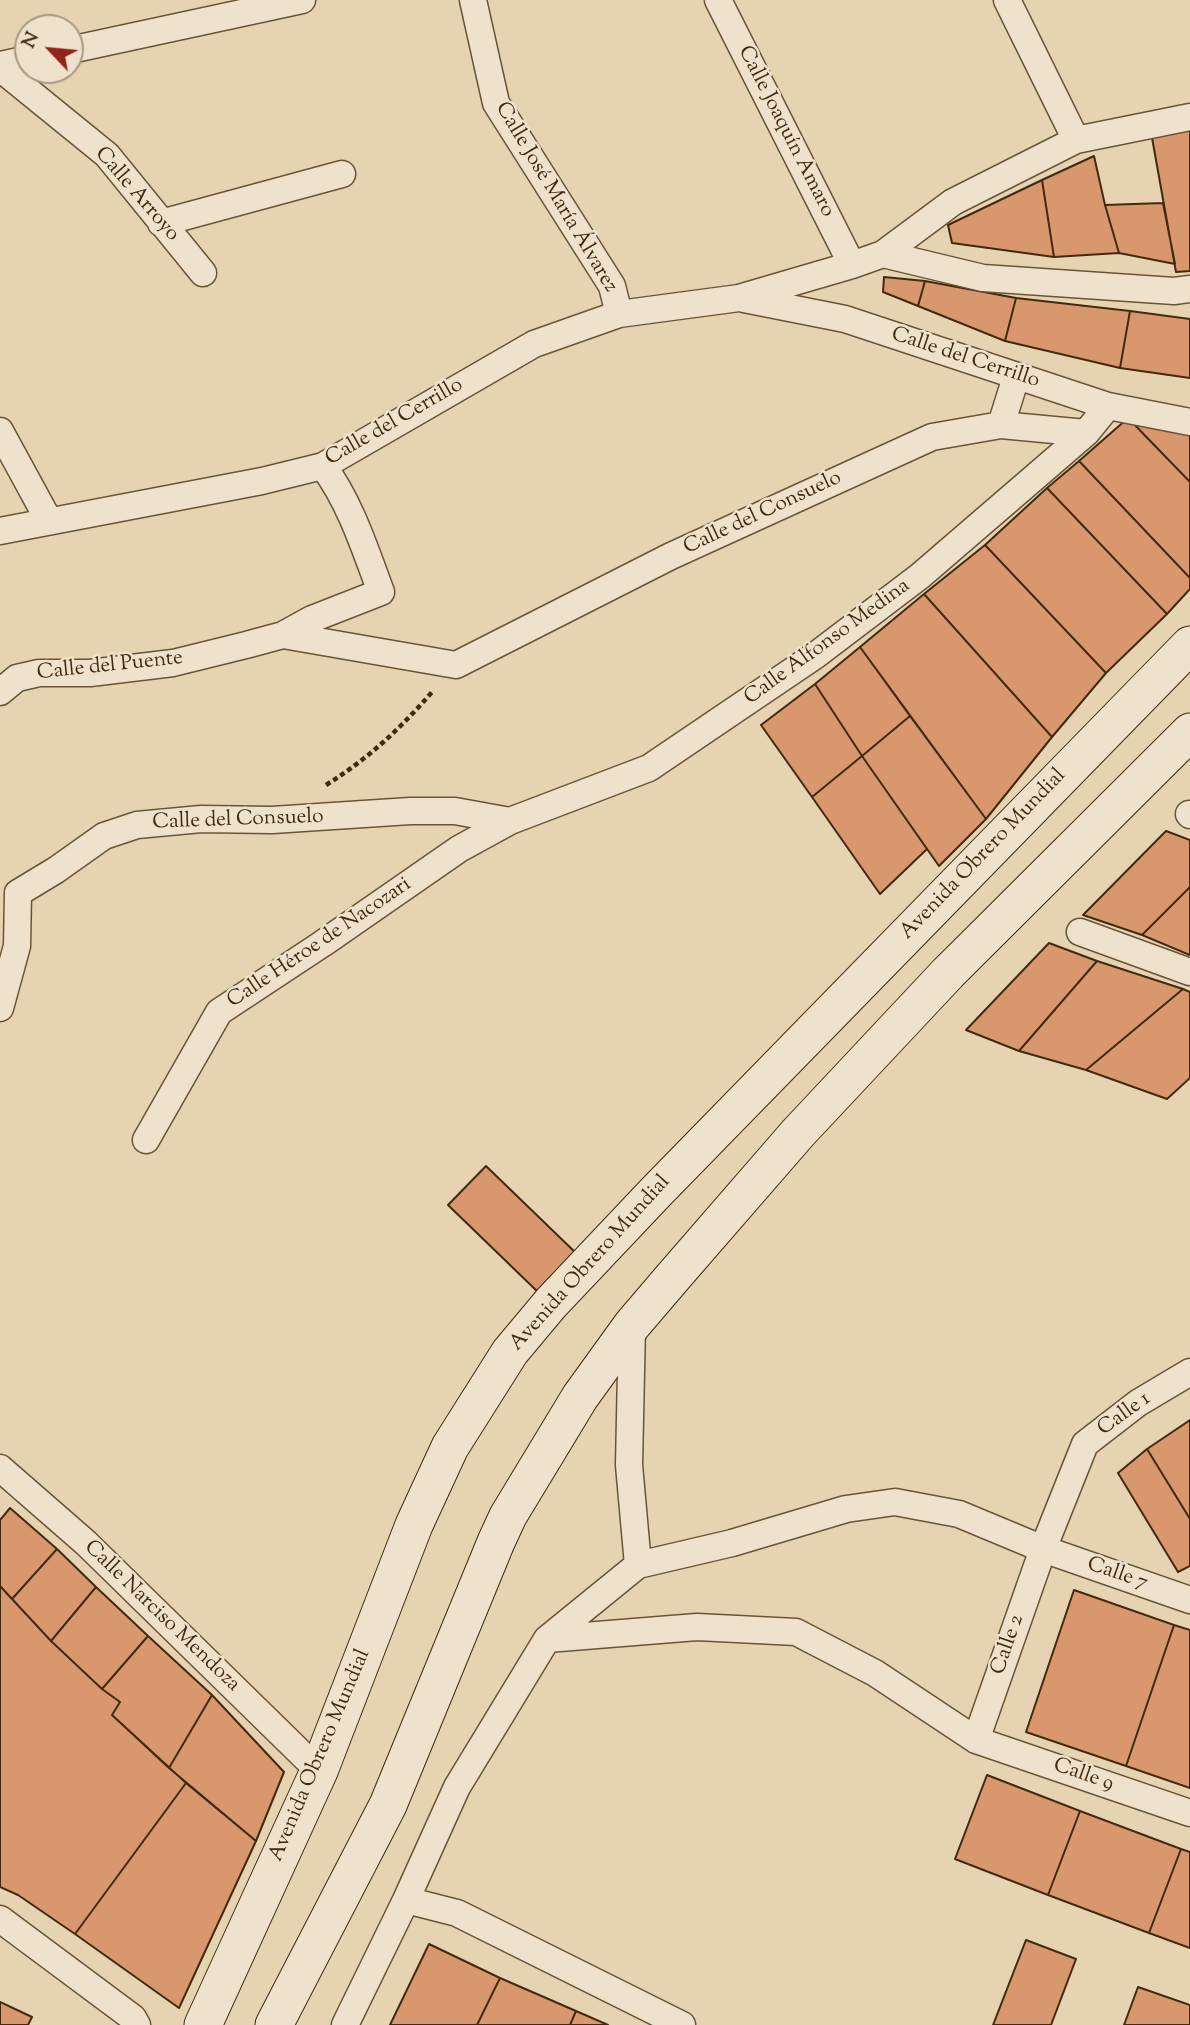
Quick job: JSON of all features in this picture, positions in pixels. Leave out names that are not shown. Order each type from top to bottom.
[{"type":"main road","name":"Avenida Obrero Mundial","points":[[203,2025],[319,1771],[414,1525],[450,1447],[510,1352],[551,1303],[656,1192],[1190,645]]},
{"type":"main road","points":[[275,2025],[388,1805],[509,1516],[580,1397],[632,1325],[798,1133],[938,983],[1190,732]]},
{"type":"street","points":[[84,47],[302,0]]},
{"type":"street","name":"Calle José María Álvarez","points":[[473,0],[496,103],[612,286],[619,314]]},
{"type":"street","name":"Calle Joaquín Amaro","points":[[718,0],[852,265]]},
{"type":"street","points":[[1007,0],[1076,140]]},
{"type":"street","name":"Calle Arroyo","points":[[0,66],[107,155],[203,273]]},
{"type":"street","name":"Calle del Cerrillo","points":[[0,531],[261,481],[323,466],[534,344],[619,314],[739,298],[852,265],[883,254],[953,202],[1076,140],[1190,117]]},
{"type":"street","points":[[161,223],[342,174]]},
{"type":"street","points":[[883,254],[983,278],[1174,291],[1190,289]]},
{"type":"street","name":"Calle del Cerrillo","points":[[739,298],[845,319],[1108,406],[1190,422]]},
{"type":"street","points":[[1001,425],[1016,377]]},
{"type":"street","name":"Calle Alfonso Medina","points":[[510,821],[649,768],[816,655],[920,576],[1086,433],[1108,406]]},
{"type":"street","name":"Calle del Consuelo","points":[[456,666],[671,556],[932,437],[1001,425],[1086,433]]},
{"type":"street","points":[[0,431],[49,521]]},
{"type":"street","name":"Calle del Puente","points":[[0,692],[17,678],[39,673],[90,673],[173,663],[283,635],[312,619],[381,592],[336,483],[323,466]]},
{"type":"street","points":[[283,635],[456,666]]},
{"type":"street","name":"Calle del Consuelo","points":[[0,1008],[17,946],[9,887],[56,870],[104,836],[137,825],[201,819],[272,820],[410,811],[455,811],[510,821]]},
{"type":"street","name":"Calle Héroe de Nacozari","points":[[146,1140],[219,1012],[459,849],[510,821]]},
{"type":"street","points":[[1080,932],[1190,972]]},
{"type":"street","points":[[345,2025],[457,1787],[548,1639],[638,1565],[629,1465],[632,1325]]},
{"type":"street","name":"Calle 1","points":[[1043,1549],[1085,1444],[1138,1403],[1190,1372]]},
{"type":"street","name":"Calle Narciso Mendoza","points":[[0,1468],[86,1543],[319,1771]]},
{"type":"street","name":"Calle 7","points":[[638,1565],[732,1543],[846,1509],[895,1502],[959,1514],[1043,1549],[1190,1600]]},
{"type":"street","name":"Calle 2","points":[[976,1740],[1043,1549]]},
{"type":"street","name":"Calle 9","points":[[548,1639],[697,1627],[796,1632],[875,1672],[976,1740],[1190,1813]]},
{"type":"street","points":[[406,1900],[457,1913],[682,2025]]},
{"type":"street","points":[[0,1919],[133,2018],[137,2025]]},
{"type":"path","points":[[318,790],[354,767],[401,727],[456,666]]},
{"type":"building","points":[[1190,127],[1190,271],[1176,272],[1151,132]]},
{"type":"building","points":[[1094,156],[1119,253],[1054,257],[1042,180]]},
{"type":"building","points":[[1042,180],[1054,257],[952,243],[948,225]]},
{"type":"building","points":[[1163,203],[1175,264],[1119,253],[1105,205]]},
{"type":"building","points":[[884,277],[925,281],[918,306],[883,292]]},
{"type":"building","points":[[925,281],[1016,298],[1005,341],[918,306]]},
{"type":"building","points":[[1016,298],[1130,311],[1120,368],[1005,341]]},
{"type":"building","points":[[1130,311],[1190,319],[1190,378],[1120,368]]},
{"type":"building","points":[[1128,418],[1190,432],[1190,482]]},
{"type":"building","points":[[1128,418],[1190,482],[1190,578],[1079,461]]},
{"type":"building","points":[[1079,461],[1190,578],[1190,589],[1167,614],[1047,488]]},
{"type":"building","points":[[1047,488],[1167,614],[1106,673],[985,545]]},
{"type":"building","points":[[985,545],[1106,673],[1052,737],[924,594]]},
{"type":"building","points":[[924,594],[1052,737],[986,819],[860,647]]},
{"type":"building","points":[[860,647],[910,716],[862,756],[815,684]]},
{"type":"building","points":[[815,684],[862,756],[812,797],[761,725]]},
{"type":"building","points":[[910,716],[986,819],[939,866],[862,756]]},
{"type":"building","points":[[862,756],[927,849],[880,894],[812,797]]},
{"type":"building","points":[[1166,831],[1190,840],[1190,887],[1142,935],[1083,915]]},
{"type":"building","points":[[1190,887],[1190,955],[1142,935]]},
{"type":"building","points":[[1049,943],[1097,961],[1019,1051],[966,1030]]},
{"type":"building","points":[[1097,961],[1183,989],[1086,1070],[1019,1051]]},
{"type":"building","points":[[1183,989],[1190,992],[1190,1078],[1167,1099],[1086,1070]]},
{"type":"building","points":[[486,1166],[578,1255],[540,1294],[448,1205]]},
{"type":"building","points":[[1190,1420],[1190,1519],[1147,1449]]},
{"type":"building","points":[[1147,1449],[1190,1519],[1190,1566],[1178,1572],[1118,1473]]},
{"type":"building","points":[[10,1508],[57,1549],[12,1599],[0,1586],[0,1520]]},
{"type":"building","points":[[57,1549],[96,1587],[51,1641],[12,1599]]},
{"type":"building","points":[[0,1586],[51,1641],[102,1689],[120,1702],[112,1715],[186,1783],[75,1934],[18,1895],[0,1887]]},
{"type":"building","points":[[96,1587],[148,1636],[102,1689],[51,1641]]},
{"type":"building","points":[[1074,1590],[1174,1625],[1126,1766],[1026,1732]]},
{"type":"building","points":[[1174,1625],[1190,1630],[1190,1788],[1126,1766]]},
{"type":"building","points":[[148,1636],[212,1695],[169,1768],[112,1715],[120,1702],[102,1689]]},
{"type":"building","points":[[212,1695],[284,1772],[256,1841],[169,1768]]},
{"type":"building","points":[[987,1775],[1080,1811],[1048,1895],[955,1859]]},
{"type":"building","points":[[186,1783],[256,1841],[179,2008],[75,1934]]},
{"type":"building","points":[[1080,1811],[1181,1849],[1149,1933],[1048,1895]]},
{"type":"building","points":[[1181,1849],[1190,1852],[1190,1948],[1149,1933]]},
{"type":"building","points":[[1026,1940],[1076,1959],[1051,2025],[993,2025]]},
{"type":"building","points":[[429,1944],[500,1978],[477,2025],[390,2025]]},
{"type":"building","points":[[500,1978],[576,2011],[570,2025],[477,2025]]},
{"type":"building","points":[[1138,1987],[1190,2005],[1190,2025],[1124,2025]]},
{"type":"building","points":[[0,2002],[32,2017],[28,2025],[0,2025]]},
{"type":"building","points":[[576,2011],[608,2025],[570,2025]]}]
